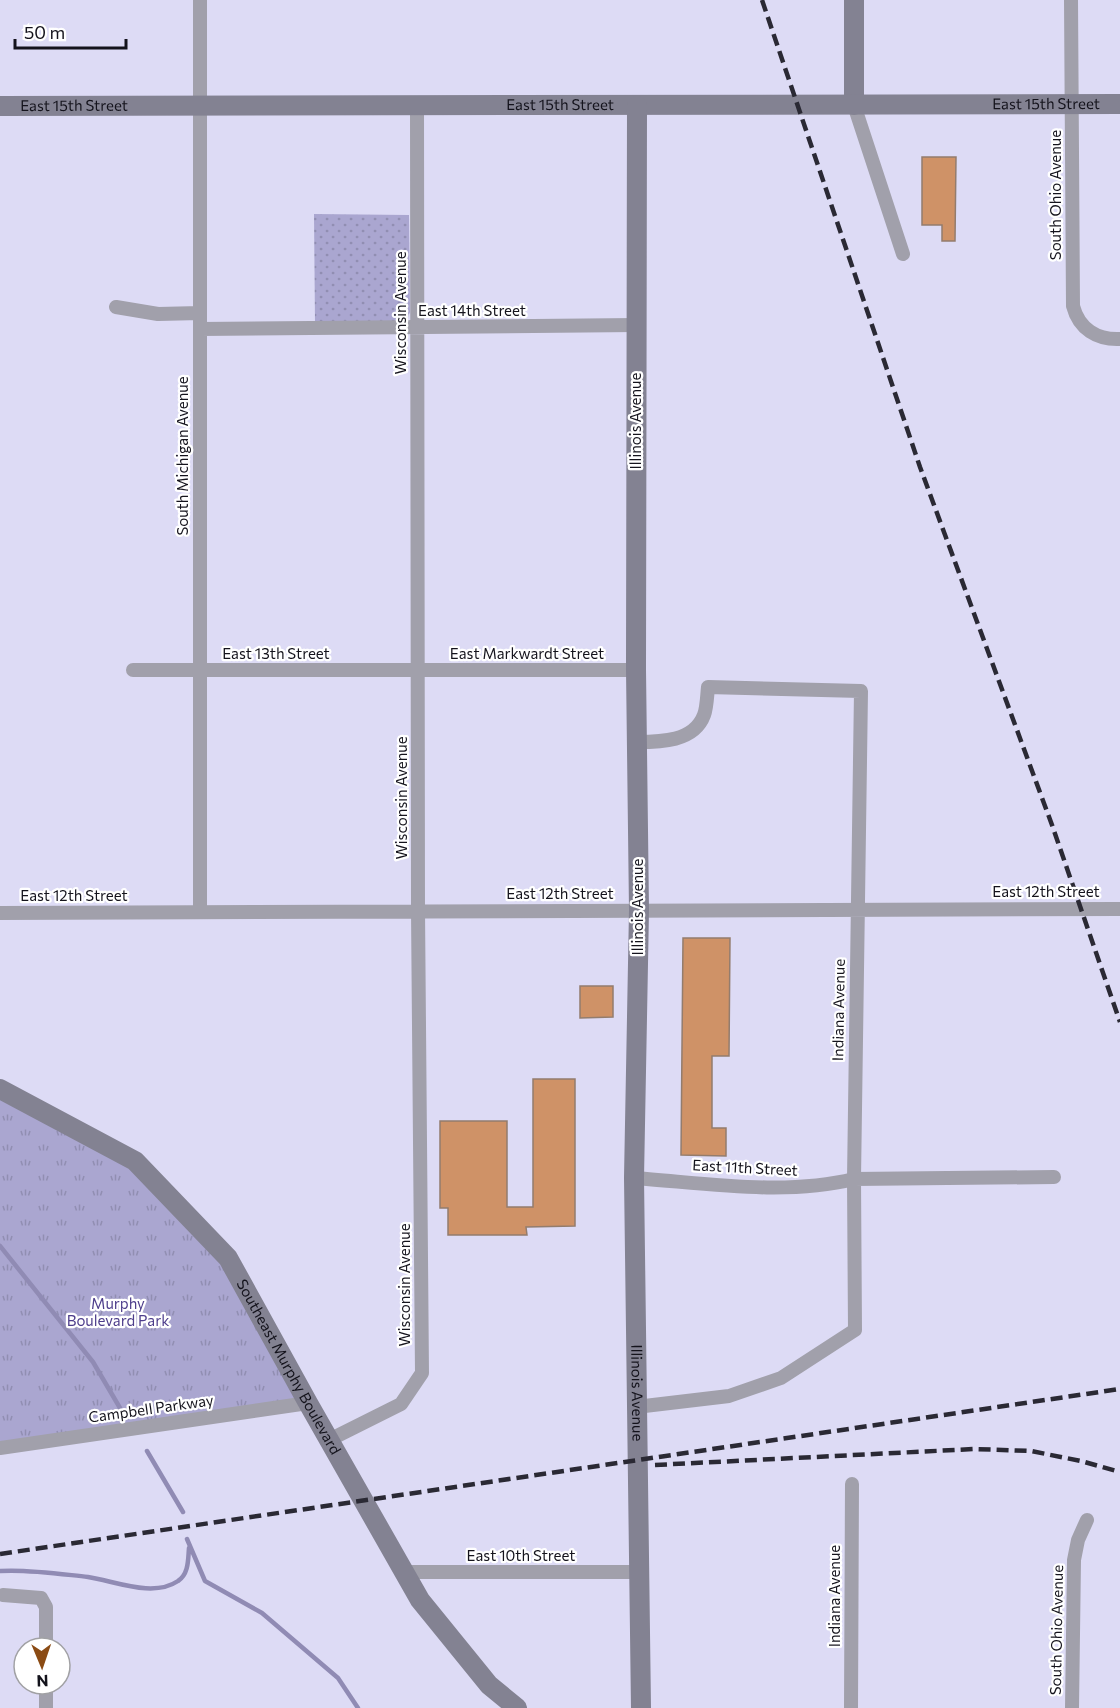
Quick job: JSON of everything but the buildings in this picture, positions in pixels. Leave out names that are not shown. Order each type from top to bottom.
[{"type":"street","name":"South Michigan Avenue","points":[[200,0],[200,911]]},
{"type":"street","points":[[854,0],[854,105],[903,254]]},
{"type":"street","name":"South Ohio Avenue","points":[[1071,0],[1073,306],[1077,318],[1085,328],[1098,336],[1120,339]]},
{"type":"street","name":"East 15th Street","points":[[0,106],[1120,104]]},
{"type":"street","name":"Wisconsin Avenue","points":[[329,1440],[401,1404],[422,1372],[418,910],[417,106]]},
{"type":"street","name":"Illinois Avenue","points":[[637,106],[636,670],[639,910],[634,1178],[641,1708]]},
{"type":"street","points":[[116,307],[158,314],[200,313]]},
{"type":"street","name":"East 14th Street","points":[[200,329],[636,325]]},
{"type":"street","name":"East 13th Street","points":[[133,670],[418,671]]},
{"type":"street","name":"East Markwardt Street","points":[[418,671],[636,670]]},
{"type":"street","name":"Indiana Avenue","points":[[636,1407],[729,1396],[781,1378],[817,1357],[855,1330],[854,1179],[861,691],[708,687],[704,717],[687,734],[657,742],[637,742]]},
{"type":"street","name":"East 12th Street","points":[[0,913],[1120,909]]},
{"type":"street","name":"Southeast Murphy Boulevard","points":[[0,1089],[135,1161],[228,1258],[420,1600],[489,1685],[517,1708]]},
{"type":"street","name":"East 11th Street","points":[[634,1178],[788,1188],[825,1186],[854,1179],[1054,1177]]},
{"type":"street","name":"Campbell Parkway","points":[[0,1448],[308,1403]]},
{"type":"street","name":"Indiana Avenue","points":[[851,1708],[852,1484]]},
{"type":"street","name":"South Ohio Avenue","points":[[1072,1708],[1073,1567],[1078,1540],[1088,1520]]},
{"type":"street","name":"East 10th Street","points":[[405,1572],[638,1572]]},
{"type":"street","points":[[3,1595],[41,1598],[46,1607],[46,1636]]},
{"type":"green space","points":[[314,214],[409,215],[410,312],[408,317],[400,322],[315,322]]},
{"type":"green space","name":"Murphy Boulevard Park","points":[[0,1089],[135,1161],[228,1258],[308,1403],[0,1448]]},
{"type":"waterway","points":[[0,1246],[93,1362],[120,1408]]},
{"type":"waterway","points":[[147,1451],[183,1512]]},
{"type":"waterway","points":[[187,1539],[205,1581],[262,1613],[338,1678],[358,1708]]},
{"type":"waterway","points":[[0,1571],[55,1573],[88,1577],[134,1587],[157,1588],[168,1586],[182,1578],[187,1566],[189,1548]]},
{"type":"railway","points":[[762,0],[920,467],[1052,825],[1120,1022]]},
{"type":"railway","points":[[0,1554],[1120,1389]]},
{"type":"railway","points":[[655,1465],[974,1449],[1031,1451],[1120,1472]]}]
